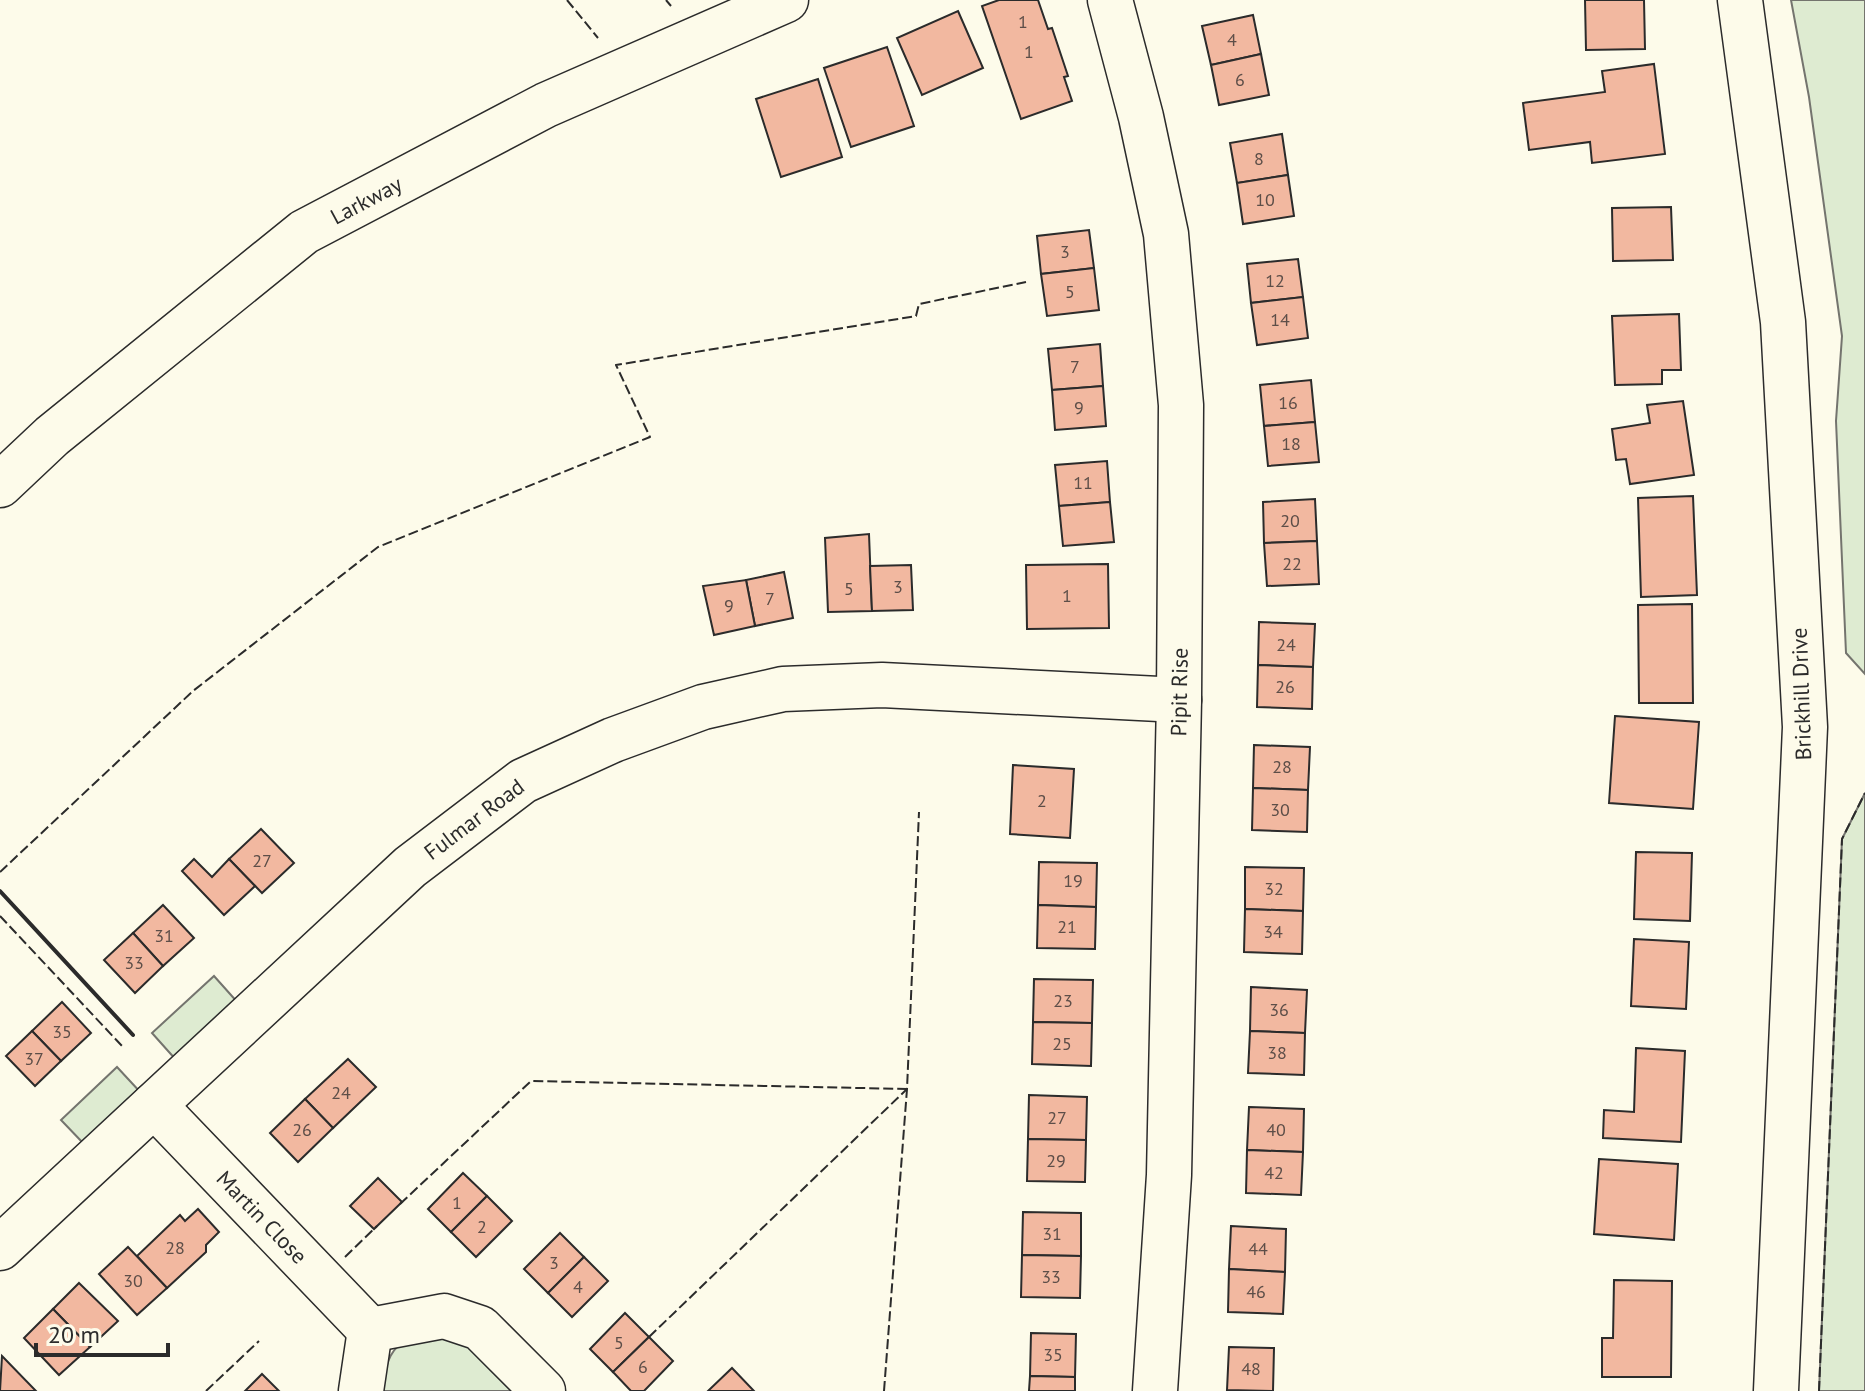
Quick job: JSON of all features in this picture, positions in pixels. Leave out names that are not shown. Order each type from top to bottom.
[{"type":"street","name":"Larkway","points":[[0,485],[52,436],[304,232],[546,105],[786,0]]},
{"type":"street","name":"Pipit Rise","points":[[1110,0],[1141,117],[1166,234],[1181,405],[1179,700],[1169,1175],[1155,1391]]},
{"type":"street","name":"Brickhill Drive","points":[[1740,0],[1783,322],[1805,727],[1776,1391]]},
{"type":"street","name":"Fulmar Road","points":[[0,1248],[410,867],[523,781],[613,740],[703,707],[783,689],[882,685],[1179,700]]},
{"type":"street","name":"Martin Close","points":[[154,1105],[370,1330]]},
{"type":"street","points":[[361,1391],[370,1330],[444,1316],[480,1328],[543,1391]]},
{"type":"green space","points":[[1791,0],[1865,0],[1865,674],[1846,653],[1836,421],[1842,336],[1809,97]]},
{"type":"green space","points":[[1865,793],[1865,1391],[1819,1391],[1842,839]]},
{"type":"green space","points":[[214,976],[239,1004],[177,1061],[152,1033]]},
{"type":"green space","points":[[117,1067],[142,1094],[85,1145],[61,1120]]},
{"type":"green space","points":[[413,1334],[473,1342],[522,1391],[381,1391],[393,1352]]},
{"type":"building","points":[[999,0],[1038,0],[1048,29],[1052,28],[1068,76],[1064,77],[1072,101],[1021,119],[982,6]]},
{"type":"building","points":[[1585,0],[1644,0],[1645,49],[1586,50]]},
{"type":"building","points":[[958,11],[983,68],[922,95],[897,38]]},
{"type":"building","points":[[1253,15],[1261,54],[1211,65],[1202,26]]},
{"type":"building","points":[[887,47],[914,126],[851,147],[824,68]]},
{"type":"building","points":[[1261,54],[1269,95],[1219,105],[1211,65]]},
{"type":"building","points":[[1654,64],[1665,154],[1592,163],[1590,142],[1529,150],[1523,103],[1605,92],[1602,71]]},
{"type":"building","points":[[818,79],[842,157],[781,177],[756,99]]},
{"type":"building","points":[[1282,134],[1288,175],[1237,183],[1230,143]]},
{"type":"building","points":[[1288,175],[1294,216],[1243,224],[1237,183]]},
{"type":"building","points":[[1671,207],[1673,260],[1613,261],[1612,208]]},
{"type":"building","points":[[1089,230],[1094,268],[1041,274],[1037,236]]},
{"type":"building","points":[[1298,259],[1303,297],[1251,303],[1247,264]]},
{"type":"building","points":[[1094,268],[1099,310],[1047,316],[1041,274]]},
{"type":"building","points":[[1303,297],[1308,338],[1257,345],[1251,303]]},
{"type":"building","points":[[1679,314],[1681,370],[1662,370],[1662,384],[1615,385],[1612,316]]},
{"type":"building","points":[[1100,344],[1103,386],[1052,390],[1048,349]]},
{"type":"building","points":[[1311,380],[1315,422],[1264,426],[1260,385]]},
{"type":"building","points":[[1103,386],[1106,426],[1055,430],[1052,390]]},
{"type":"building","points":[[1683,401],[1694,475],[1630,484],[1626,459],[1616,460],[1612,429],[1650,423],[1647,405]]},
{"type":"building","points":[[1315,422],[1319,462],[1268,466],[1264,426]]},
{"type":"building","points":[[1107,461],[1110,502],[1059,506],[1055,465]]},
{"type":"building","points":[[1693,496],[1697,595],[1641,597],[1638,498]]},
{"type":"building","points":[[1315,499],[1317,541],[1264,543],[1263,502]]},
{"type":"building","points":[[1110,502],[1114,542],[1063,546],[1059,506]]},
{"type":"building","points":[[869,534],[872,611],[828,612],[825,538]]},
{"type":"building","points":[[1317,541],[1319,584],[1267,586],[1264,543]]},
{"type":"building","points":[[1108,564],[1109,628],[1027,629],[1026,565]]},
{"type":"building","points":[[911,565],[913,610],[872,611],[870,566]]},
{"type":"building","points":[[784,572],[793,618],[755,626],[746,580]]},
{"type":"building","points":[[746,580],[755,626],[714,635],[703,586]]},
{"type":"building","points":[[1692,604],[1693,703],[1639,703],[1638,605]]},
{"type":"building","points":[[1259,622],[1315,624],[1313,667],[1258,665]]},
{"type":"building","points":[[1258,665],[1313,667],[1312,709],[1257,707]]},
{"type":"building","points":[[1615,716],[1699,722],[1693,809],[1609,803]]},
{"type":"building","points":[[1254,745],[1310,747],[1308,790],[1253,788]]},
{"type":"building","points":[[1013,765],[1074,769],[1070,838],[1010,834]]},
{"type":"building","points":[[1253,788],[1308,790],[1307,832],[1252,830]]},
{"type":"building","points":[[261,829],[294,863],[262,893],[229,859]]},
{"type":"building","points":[[1636,852],[1692,853],[1690,921],[1634,919]]},
{"type":"building","points":[[194,859],[212,877],[229,859],[255,886],[224,915],[182,871]]},
{"type":"building","points":[[1039,862],[1097,863],[1096,907],[1038,905]]},
{"type":"building","points":[[1245,867],[1304,868],[1303,911],[1245,909]]},
{"type":"building","points":[[163,905],[194,938],[163,966],[133,933]]},
{"type":"building","points":[[1038,905],[1096,907],[1095,949],[1037,948]]},
{"type":"building","points":[[1245,909],[1303,911],[1302,954],[1244,952]]},
{"type":"building","points":[[133,933],[163,966],[135,993],[104,960]]},
{"type":"building","points":[[1634,939],[1689,942],[1686,1009],[1631,1006]]},
{"type":"building","points":[[1034,979],[1093,980],[1092,1023],[1033,1022]]},
{"type":"building","points":[[1251,987],[1307,990],[1305,1033],[1250,1031]]},
{"type":"building","points":[[62,1002],[91,1033],[61,1061],[32,1031]]},
{"type":"building","points":[[1033,1022],[1092,1023],[1091,1066],[1032,1064]]},
{"type":"building","points":[[32,1031],[61,1061],[35,1086],[6,1056]]},
{"type":"building","points":[[1250,1031],[1305,1033],[1304,1075],[1248,1073]]},
{"type":"building","points":[[1636,1048],[1685,1051],[1681,1142],[1603,1138],[1604,1110],[1634,1112]]},
{"type":"building","points":[[348,1059],[376,1087],[333,1128],[305,1099]]},
{"type":"building","points":[[1029,1095],[1087,1097],[1086,1140],[1028,1139]]},
{"type":"building","points":[[305,1099],[333,1128],[298,1162],[270,1133]]},
{"type":"building","points":[[1249,1107],[1304,1109],[1303,1152],[1247,1150]]},
{"type":"building","points":[[1028,1139],[1086,1140],[1085,1182],[1027,1181]]},
{"type":"building","points":[[1247,1150],[1303,1152],[1301,1195],[1246,1193]]},
{"type":"building","points":[[1599,1159],[1678,1164],[1674,1240],[1594,1234]]},
{"type":"building","points":[[463,1173],[487,1196],[451,1232],[428,1209]]},
{"type":"building","points":[[378,1178],[402,1202],[374,1229],[350,1206]]},
{"type":"building","points":[[487,1196],[512,1221],[476,1257],[451,1232]]},
{"type":"building","points":[[198,1209],[219,1232],[206,1245],[206,1252],[167,1288],[137,1256],[180,1215],[185,1221]]},
{"type":"building","points":[[1023,1212],[1081,1213],[1081,1256],[1022,1255]]},
{"type":"building","points":[[1231,1226],[1286,1229],[1285,1272],[1229,1269]]},
{"type":"building","points":[[560,1233],[584,1257],[548,1293],[524,1269]]},
{"type":"building","points":[[128,1247],[167,1288],[137,1315],[99,1274]]},
{"type":"building","points":[[1022,1255],[1081,1256],[1080,1298],[1021,1297]]},
{"type":"building","points":[[584,1257],[608,1281],[572,1317],[548,1293]]},
{"type":"building","points":[[1229,1269],[1285,1272],[1283,1314],[1228,1312]]},
{"type":"building","points":[[1614,1280],[1672,1281],[1671,1377],[1602,1377],[1602,1338],[1613,1338]]},
{"type":"building","points":[[79,1283],[118,1321],[90,1347],[53,1309]]},
{"type":"building","points":[[53,1309],[90,1347],[59,1375],[24,1338]]},
{"type":"building","points":[[625,1313],[649,1337],[613,1372],[590,1349]]},
{"type":"building","points":[[1031,1333],[1076,1334],[1075,1377],[1030,1376]]},
{"type":"building","points":[[649,1337],[673,1361],[644,1391],[631,1391],[613,1372]]},
{"type":"building","points":[[1229,1347],[1274,1348],[1273,1391],[1227,1390]]},
{"type":"building","points":[[2,1356],[36,1391],[0,1391]]},
{"type":"building","points":[[732,1368],[754,1391],[708,1391]]},
{"type":"building","points":[[262,1374],[279,1391],[245,1391]]},
{"type":"building","points":[[1030,1376],[1075,1377],[1075,1391],[1029,1391]]},
{"type":"fence","points":[[567,0],[598,38]]},
{"type":"fence","points":[[666,0],[671,6]]},
{"type":"fence","points":[[0,872],[193,691],[378,547],[650,437],[616,365],[916,316],[919,304],[1026,282]]},
{"type":"fence","points":[[1819,1391],[1842,839],[1865,793]]},
{"type":"fence","points":[[884,1391],[907,1089],[919,812]]},
{"type":"fence","points":[[0,916],[122,1046]]},
{"type":"fence","points":[[400,1204],[531,1081],[907,1089]]},
{"type":"fence","points":[[649,1337],[907,1089]]},
{"type":"fence","points":[[345,1257],[377,1226]]},
{"type":"fence","points":[[206,1391],[259,1341]]},
{"type":"wall","points":[[0,891],[133,1035]]}]
